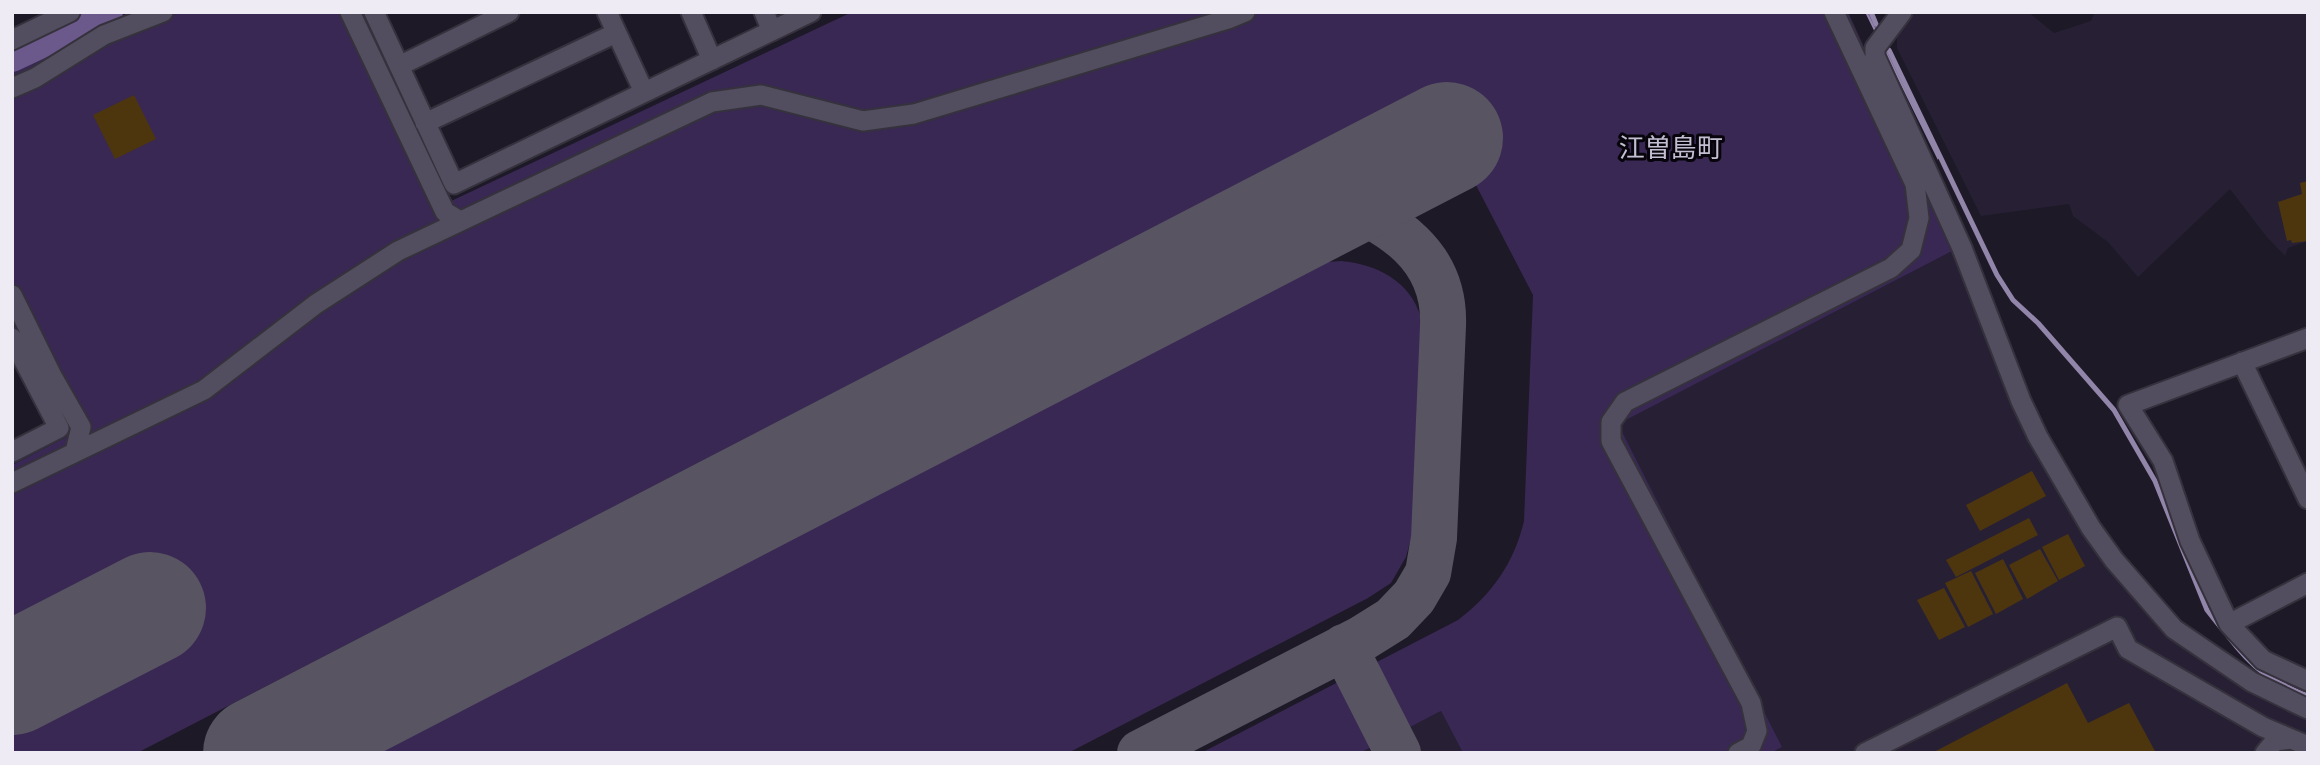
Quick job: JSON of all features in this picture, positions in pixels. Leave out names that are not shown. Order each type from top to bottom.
[{"type":"street","points":[[12,40],[70,12]]},
{"type":"street","points":[[12,88],[35,78],[104,35],[163,12]]},
{"type":"street","points":[[350,12],[445,212],[460,221]]},
{"type":"street","points":[[374,12],[454,184],[811,12]]},
{"type":"street","points":[[399,66],[509,12]]},
{"type":"street","points":[[607,12],[644,92]]},
{"type":"street","points":[[691,12],[712,60]]},
{"type":"street","points":[[764,12],[772,31]]},
{"type":"street","points":[[12,483],[204,390],[316,304],[398,251],[712,102],[761,95],[863,121],[914,114],[1245,12]]},
{"type":"street","points":[[1738,753],[1751,746],[1757,732],[1751,703],[1611,441],[1611,422],[1625,402],[1891,268],[1911,250],[1919,218],[1915,184],[1834,12]]},
{"type":"street","points":[[1902,12],[1875,48],[1875,56],[1962,248],[2021,401],[2072,498],[2114,560],[2174,629],[2252,682],[2308,709]]},
{"type":"street","points":[[425,123],[616,33]]},
{"type":"street","points":[[12,295],[81,427],[75,452]]},
{"type":"street","points":[[12,338],[59,428],[12,453]]},
{"type":"street","points":[[2308,338],[2128,405],[2163,461],[2190,541],[2229,624],[2263,660],[2308,681]]},
{"type":"street","points":[[2242,362],[2308,499]]},
{"type":"street","points":[[2229,624],[2308,583]]},
{"type":"street","points":[[1865,753],[2117,627],[2128,649],[2263,727],[2300,742]]},
{"type":"street","points":[[2265,753],[2275,741],[2300,742]]},
{"type":"shaded area","points":[[131,12],[358,12],[449,202],[852,12],[1848,12],[1956,249],[1618,424],[1782,747],[1771,753],[1463,753],[1441,711],[1360,753],[1201,753],[1458,620],[1481,599],[1500,576],[1520,536],[1524,521],[1533,295],[1425,87],[137,753],[12,753],[12,465],[70,435],[12,321],[12,67]]},
{"type":"shaded area","points":[[1866,12],[1870,12],[1940,156],[1938,158]]},
{"type":"shaded area","points":[[1913,12],[2028,12],[2054,33],[2091,21],[2095,12],[2308,12],[2308,241],[2288,248],[2285,256],[2230,189],[2138,277],[2108,242],[2073,216],[2069,204],[1981,216],[1897,48],[1897,37]]},
{"type":"shaded area","points":[[1956,249],[2032,435],[2172,637],[2308,716],[2308,747],[2303,753],[1771,753],[1782,747],[1617,424]]},
{"type":"shaded area","points":[[1341,261],[1367,266],[1401,284],[1416,305],[1422,321],[1413,531],[1406,557],[1391,583],[1368,598],[1068,753],[378,753],[1327,262]]},
{"type":"shaded area","points":[[1441,711],[1463,753],[1360,753]]},
{"type":"building","points":[[134,95],[156,139],[115,159],[93,115]]},
{"type":"building","points":[[2308,181],[2308,241],[2292,243],[2291,240],[2287,241],[2278,202],[2302,194],[2300,183]]},
{"type":"building","points":[[2032,471],[2046,496],[1980,531],[1966,505]]},
{"type":"building","points":[[2029,518],[2038,535],[1956,577],[1946,560]]},
{"type":"building","points":[[2068,534],[2085,566],[2059,580],[2042,547]]},
{"type":"building","points":[[2040,549],[2058,581],[2027,599],[2009,565]]},
{"type":"building","points":[[2003,559],[2023,599],[1996,614],[1975,573]]},
{"type":"building","points":[[1971,571],[1993,614],[1968,627],[1945,583]]},
{"type":"building","points":[[1944,588],[1965,627],[1939,640],[1917,600]]},
{"type":"building","points":[[2067,683],[2088,723],[2129,703],[2156,753],[1932,753]]},
{"type":"waterway","points":[[12,57],[108,12]]},
{"type":"waterway","points":[[1871,12],[1876,24]]},
{"type":"waterway","points":[[1889,50],[1997,275],[2013,300],[2038,323],[2114,410],[2155,481],[2207,610],[2222,629]]},
{"type":"waterway","points":[[2228,636],[2263,673],[2308,696]]},
{"type":"taxiway","points":[[1140,753],[1361,639],[1393,619],[1414,597],[1428,573],[1434,538],[1442,301],[1425,260],[1411,244],[1375,218],[1333,197]]},
{"type":"taxiway","points":[[1344,647],[1398,753]]},
{"type":"runway","points":[[259,753],[1447,138]]},
{"type":"runway","points":[[12,679],[150,608]]},
{"type":"district","name":"江曽島町","points":[[1671,147]]}]
